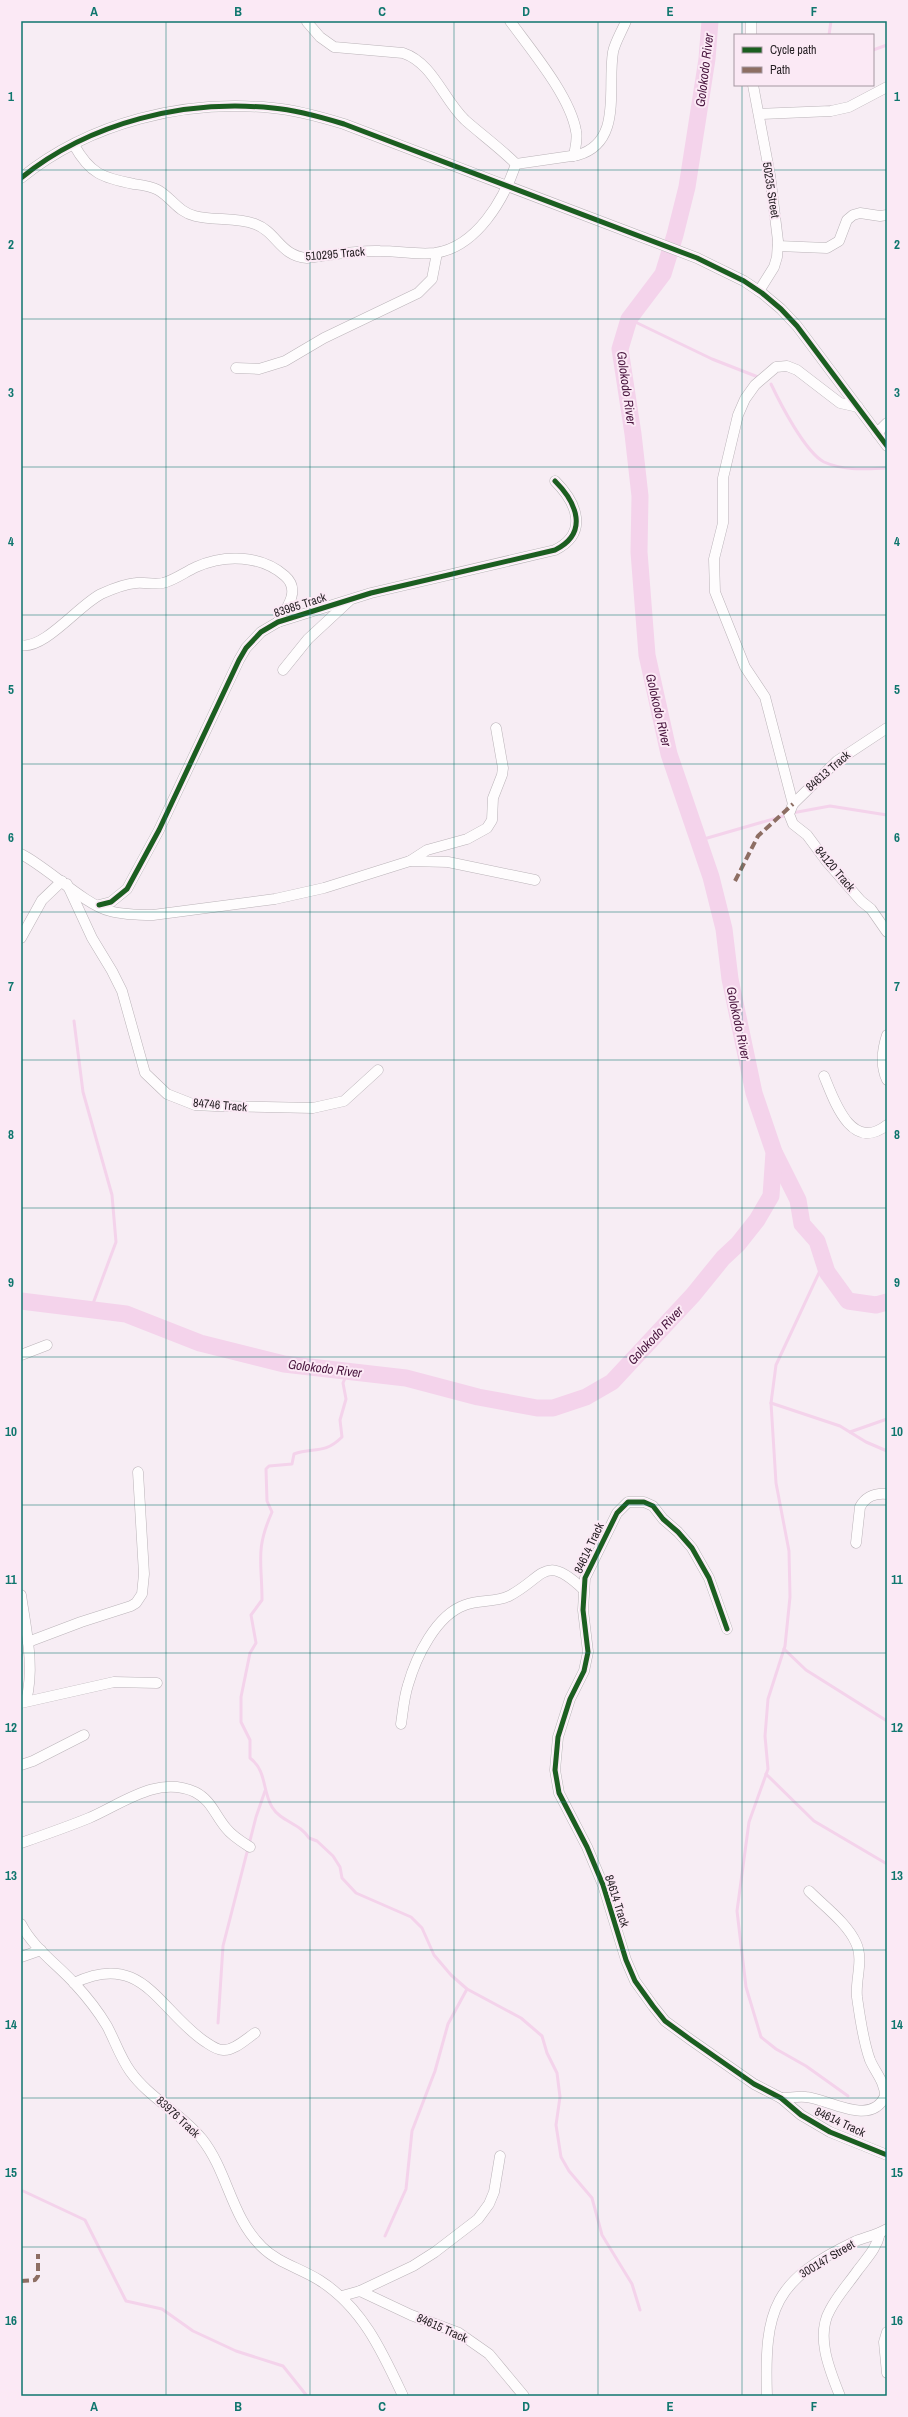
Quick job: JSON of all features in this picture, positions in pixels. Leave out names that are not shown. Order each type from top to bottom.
[{"type":"street","points":[[510,21],[547,72],[565,103],[576,132],[574,156]]},
{"type":"street","points":[[307,22],[320,37],[334,47],[403,53],[413,56],[429,73],[465,120],[516,164],[574,156],[588,152],[597,146],[606,133],[612,103],[613,50],[626,21]]},
{"type":"street","points":[[751,21],[751,34]]},
{"type":"street","name":"50235 Street","points":[[753,86],[770,175],[778,246],[774,267],[759,291]]},
{"type":"street","points":[[759,114],[831,111],[849,107],[887,87]]},
{"type":"street","points":[[21,178],[74,145],[119,125],[179,110],[248,106],[274,108],[299,112],[344,124],[697,258],[759,291],[797,326],[887,446]]},
{"type":"street","name":"510295 Track","points":[[74,145],[87,166],[99,174],[156,189],[178,208],[195,216],[255,224],[267,232],[282,248],[298,258],[370,251],[437,253],[464,241],[482,226],[491,216],[509,186],[516,164]]},
{"type":"street","points":[[778,246],[827,248],[838,241],[847,220],[853,215],[860,213],[880,216],[887,215]]},
{"type":"street","points":[[236,368],[259,369],[284,361],[324,338],[418,293],[432,279],[437,253]]},
{"type":"street","points":[[793,804],[765,697],[744,667],[715,592],[714,559],[724,513],[723,478],[738,415],[745,399],[755,385],[776,367],[786,366],[797,370],[840,403],[858,407]]},
{"type":"street","points":[[878,433],[887,423]]},
{"type":"street","name":"83985 Track","points":[[99,905],[110,902],[128,889],[159,830],[246,648],[267,627],[278,622],[351,599],[521,559],[555,550],[566,545],[572,538],[575,527],[575,506],[568,494],[556,481]]},
{"type":"street","points":[[21,645],[28,646],[35,644],[48,636],[82,607],[115,588],[135,583],[164,582],[196,567],[233,558],[256,560],[275,567],[287,578],[292,586],[292,594],[278,622]]},
{"type":"street","points":[[283,670],[308,639],[351,599]]},
{"type":"street","points":[[21,854],[35,861],[109,911],[153,916],[275,900],[324,888],[410,861],[427,850],[467,839],[487,828],[492,820],[492,798],[502,776],[503,768],[496,728]]},
{"type":"street","name":"84613 Track","points":[[793,804],[837,760],[887,728]]},
{"type":"street","name":"84120 Track","points":[[793,804],[790,814],[793,824],[807,835],[827,862],[871,909],[887,932]]},
{"type":"street","points":[[410,861],[448,862],[535,880]]},
{"type":"street","points":[[21,938],[42,900],[64,882]]},
{"type":"street","name":"84746 Track","points":[[64,882],[92,938],[122,991],[145,1073],[167,1094],[195,1105],[313,1108],[344,1101],[378,1070]]},
{"type":"street","points":[[887,1035],[882,1053],[883,1067],[887,1080]]},
{"type":"street","points":[[824,1076],[841,1114],[853,1128],[859,1131],[875,1132],[887,1125]]},
{"type":"street","points":[[21,1355],[47,1345]]},
{"type":"street","points":[[28,1642],[80,1622],[131,1606],[140,1599],[143,1589],[144,1574],[138,1472]]},
{"type":"street","points":[[856,1543],[858,1518],[863,1502],[873,1495],[887,1494]]},
{"type":"street","name":"84614 Track","points":[[727,1629],[709,1578],[692,1548],[652,1506],[644,1502],[628,1502],[617,1513],[591,1563],[583,1589],[583,1610],[588,1652],[584,1671],[570,1700],[558,1737],[555,1770],[562,1802],[587,1847],[603,1885],[626,1960],[642,1992],[665,2021],[726,2065],[781,2098],[801,2114],[830,2132],[887,2155]]},
{"type":"street","points":[[401,1724],[408,1685],[418,1661],[429,1639],[455,1609],[472,1602],[503,1600],[520,1590],[543,1572],[549,1570],[556,1570],[569,1576],[583,1589]]},
{"type":"street","points":[[21,1595],[28,1642],[30,1679],[23,1702],[114,1682],[157,1683]]},
{"type":"street","points":[[21,1765],[33,1761],[84,1735]]},
{"type":"street","points":[[21,1844],[90,1817],[140,1793],[158,1789],[180,1788],[194,1792],[208,1800],[226,1829],[250,1847]]},
{"type":"street","points":[[781,2098],[807,2096],[845,2110],[857,2110],[876,2106],[885,2096],[884,2087],[874,2069],[865,2042],[857,1996],[859,1961],[856,1943],[847,1930],[809,1891]]},
{"type":"street","name":"83976 Track","points":[[21,1924],[41,1950],[74,1983],[107,2027],[130,2072],[143,2086],[182,2118],[202,2139],[219,2170],[248,2232],[263,2248],[289,2266],[318,2279],[342,2296],[378,2342],[403,2396]]},
{"type":"street","points":[[21,1957],[41,1950]]},
{"type":"street","points":[[74,1983],[91,1975],[103,1973],[134,1978],[156,1994],[196,2035],[218,2050],[225,2050],[235,2047],[255,2033]]},
{"type":"street","points":[[342,2296],[360,2291],[413,2266],[435,2252],[478,2219],[489,2204],[494,2192],[500,2156]]},
{"type":"street","points":[[840,2396],[826,2351],[825,2320],[829,2310],[874,2250],[884,2231]]},
{"type":"street","name":"300147 Street","points":[[766,2396],[768,2339],[772,2317],[780,2297],[795,2278],[829,2255],[857,2241],[884,2231]]},
{"type":"street","name":"84615 Track","points":[[360,2291],[411,2315],[459,2333],[489,2354],[524,2396]]},
{"type":"street","points":[[887,2332],[884,2342],[887,2373]]},
{"type":"waterway","name":"Golokodo River","points":[[21,1301],[126,1314],[200,1343],[284,1364],[406,1378],[478,1397],[537,1408],[553,1408],[586,1397],[612,1382],[693,1295],[723,1258],[738,1244],[757,1220],[771,1196],[774,1152],[754,1093],[730,979],[724,929],[711,877],[669,754],[647,655],[639,552],[640,496],[633,434],[620,349],[629,319],[663,274],[675,235],[687,187],[707,59],[710,21]]},
{"type":"waterway","points":[[829,34],[831,21]]},
{"type":"waterway","points":[[874,50],[887,45]]},
{"type":"waterway","points":[[629,319],[712,359],[758,377]]},
{"type":"waterway","points":[[771,384],[801,438],[817,457],[824,462],[839,467],[863,469],[887,468]]},
{"type":"waterway","points":[[792,813],[830,806],[887,815]]},
{"type":"waterway","points":[[697,841],[787,815]]},
{"type":"waterway","points":[[74,1021],[83,1092],[112,1195],[116,1242],[91,1309]]},
{"type":"waterway","points":[[775,1154],[798,1200],[802,1224],[817,1241],[827,1272],[848,1301],[876,1305],[887,1302]]},
{"type":"waterway","points":[[824,1262],[776,1365],[771,1403],[776,1483],[789,1551],[790,1597],[785,1646],[768,1699],[765,1736],[768,1769],[749,1822],[737,1911],[746,1987],[761,2037],[776,2049],[806,2066],[848,2096]]},
{"type":"waterway","points":[[348,1371],[343,1383],[346,1399],[340,1420],[342,1437],[330,1446],[318,1450],[294,1454],[292,1464],[269,1466],[266,1469],[267,1501],[272,1512],[263,1536],[261,1547],[262,1600],[251,1615],[256,1643],[250,1653],[241,1697],[241,1722],[250,1740],[250,1758],[255,1763],[262,1775],[272,1807],[280,1816],[301,1829],[309,1838],[317,1841],[333,1856],[340,1867],[342,1878],[356,1893],[411,1917],[422,1928],[434,1955],[451,1975],[467,1989],[521,2018],[542,2036],[547,2053],[557,2073],[560,2097],[556,2125],[561,2157],[569,2171],[592,2198],[602,2235],[632,2284],[640,2310]]},
{"type":"waterway","points":[[771,1403],[840,1426],[866,1442],[887,1451]]},
{"type":"waterway","points":[[850,1432],[887,1419]]},
{"type":"waterway","points":[[784,1649],[806,1670],[887,1721]]},
{"type":"waterway","points":[[766,1774],[814,1821],[887,1864]]},
{"type":"waterway","points":[[218,2023],[223,1946],[256,1817],[265,1791]]},
{"type":"waterway","points":[[385,2236],[406,2189],[412,2131],[435,2071],[448,2024],[467,1989]]},
{"type":"waterway","points":[[21,2190],[85,2220],[126,2301],[162,2309],[193,2331],[236,2351],[283,2366],[307,2396]]},
{"type":"marked path","points":[[735,881],[758,836],[793,804]]},
{"type":"marked path","points":[[21,2281],[35,2280],[38,2276],[38,2254]]},
{"type":"cycle path","points":[[21,178],[48,159],[77,142],[108,129],[173,111],[206,107],[240,106],[273,108],[318,116],[344,124],[697,258],[744,281],[762,293],[781,309],[797,326],[887,446]]},
{"type":"cycle path","points":[[99,905],[111,902],[127,889],[159,830],[239,660],[246,648],[261,632],[278,622],[371,593],[555,550],[566,543],[576,526],[574,508],[563,490],[555,481]]},
{"type":"cycle path","points":[[727,1629],[709,1578],[692,1548],[678,1532],[663,1519],[653,1506],[644,1502],[628,1502],[617,1513],[585,1578],[583,1610],[588,1652],[584,1671],[570,1699],[558,1737],[555,1770],[559,1793],[587,1847],[603,1885],[626,1960],[635,1981],[665,2021],[754,2084],[781,2098],[801,2115],[830,2132],[887,2155]]}]
